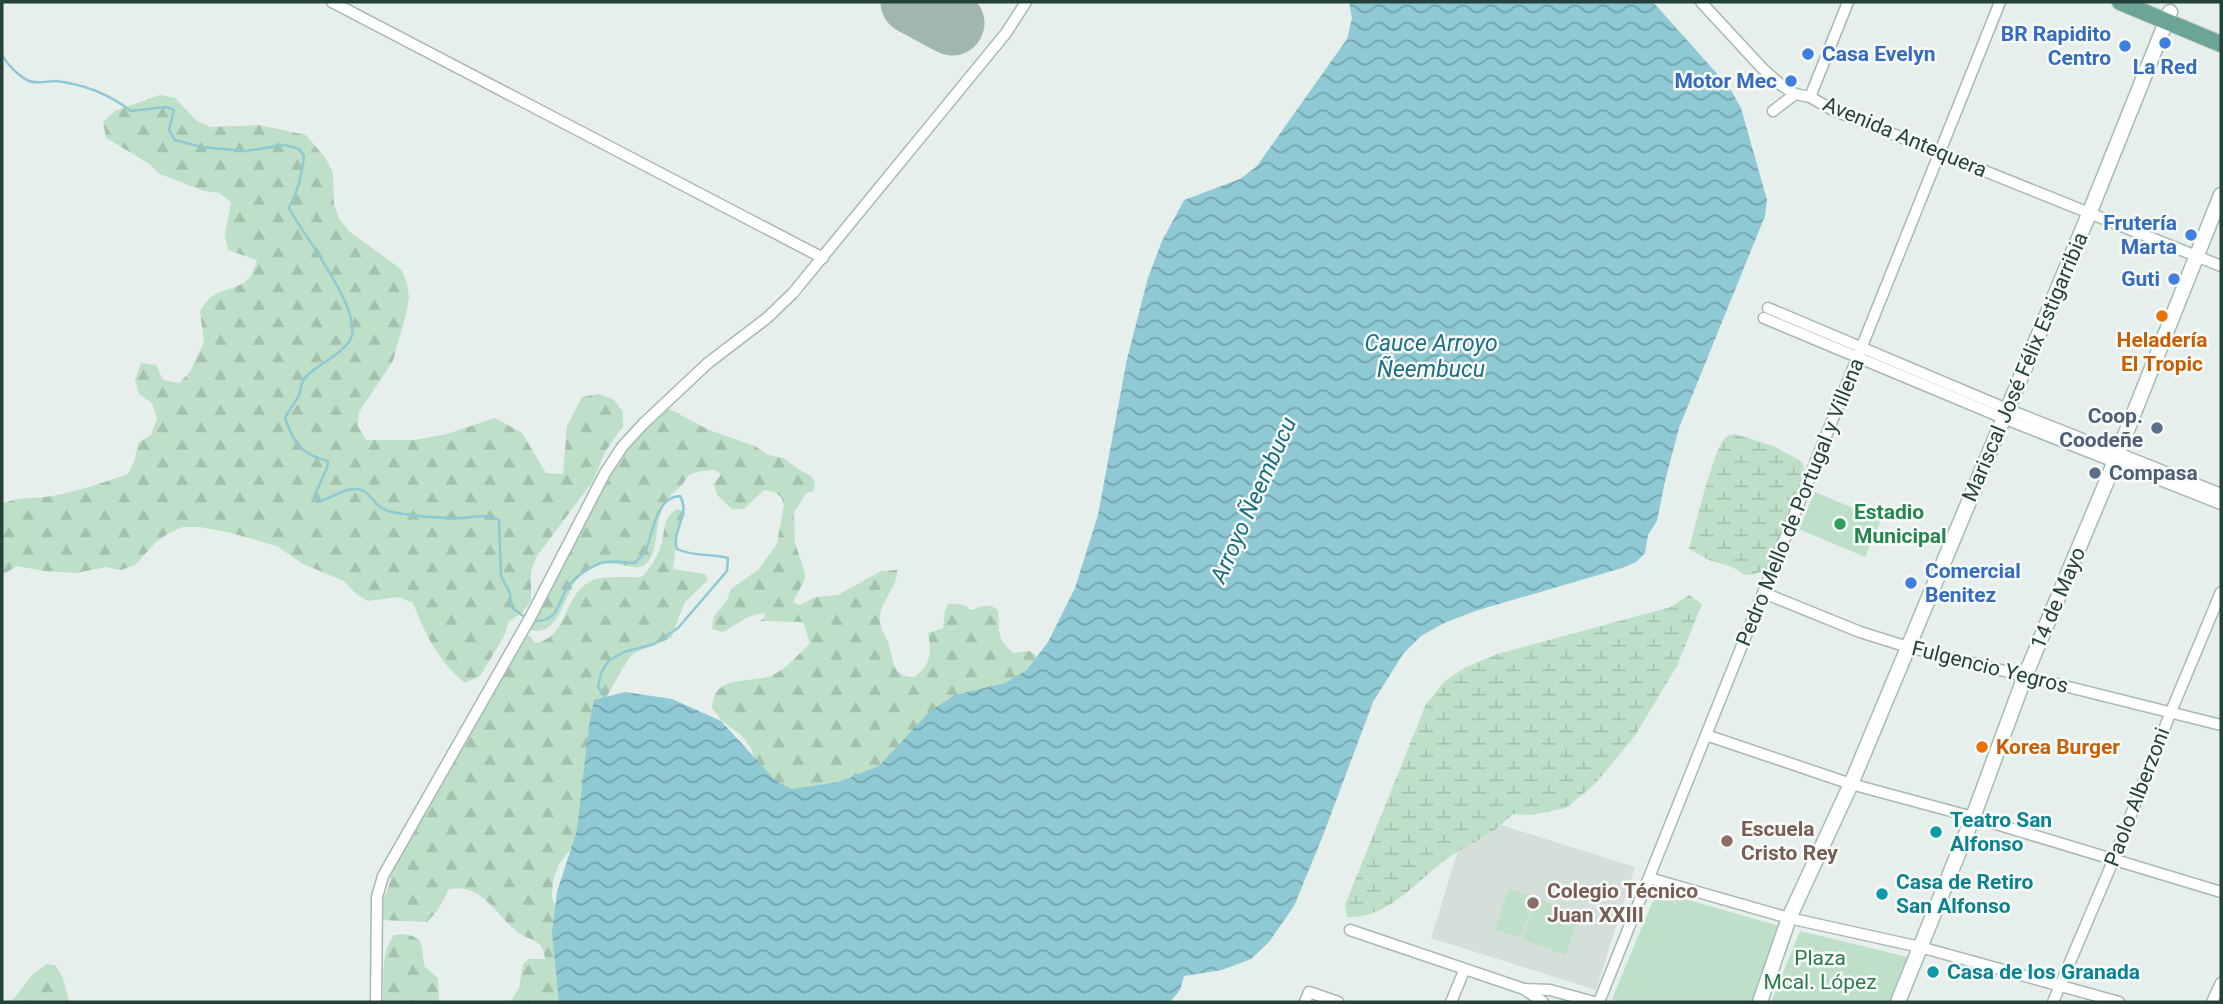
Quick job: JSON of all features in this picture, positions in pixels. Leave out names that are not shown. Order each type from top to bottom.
[{"type":"main road","points":[[2120,2],[2170,12],[2221,44]]},
{"type":"main road","points":[[2145,2],[2221,34]]},
{"type":"main road","name":"Mariscal José Félix Estigarribia","points":[[1760,1002],[1789,918],[1852,784],[2170,12]]},
{"type":"main road","name":"14 de Mayo","points":[[1898,1002],[1973,817],[2025,676],[2221,195]]},
{"type":"street","points":[[332,2],[823,258]]},
{"type":"street","points":[[376,1002],[377,897],[383,876],[530,618],[605,473],[622,447],[643,424],[708,363],[767,318],[793,293],[1006,33],[1026,2]]},
{"type":"street","points":[[1701,2],[1762,68],[1795,94],[1773,111]]},
{"type":"street","points":[[1810,97],[1849,2]]},
{"type":"street","name":"Pedro Mello de Portugal y Villena","points":[[1597,1002],[2000,2]]},
{"type":"street","name":"Avenida Antequera","points":[[1795,94],[1810,97],[1833,110],[1938,156],[2195,259],[2221,273]]},
{"type":"street","name":"Avenida Antequera","points":[[2195,259],[2221,266]]},
{"type":"street","points":[[1766,313],[2221,504]]},
{"type":"street","points":[[2115,458],[2221,494]]},
{"type":"street","name":"Paolo Alberzoni","points":[[2053,1002],[2221,592]]},
{"type":"street","name":"Fulgencio Yegros","points":[[1764,593],[1860,632],[1909,647],[2221,725]]},
{"type":"street","points":[[1706,734],[1852,784],[1973,817],[2221,892]]},
{"type":"street","points":[[1649,878],[1789,918],[1920,947],[2119,1002]]},
{"type":"street","points":[[1350,930],[1464,971],[1524,989],[1550,990],[1597,1002]]},
{"type":"street","points":[[1451,1002],[1464,971]]},
{"type":"street","points":[[2212,1002],[2221,983]]},
{"type":"street","points":[[1524,989],[1543,1002]]},
{"type":"street","points":[[1305,1002],[1309,992],[1338,1002]]},
{"type":"shaded area","name":"Colegio Técnico Juan XXIII","points":[[1469,815],[1635,867],[1596,990],[1431,938]]},
{"type":"green space","points":[[160,95],[175,98],[197,121],[211,127],[259,125],[306,135],[326,159],[333,173],[334,205],[340,220],[350,232],[401,269],[409,298],[406,314],[393,361],[359,412],[358,426],[366,440],[415,440],[447,434],[495,418],[522,433],[546,473],[563,474],[567,426],[582,397],[599,394],[613,399],[623,412],[623,426],[605,452],[593,481],[537,556],[531,571],[531,601],[522,613],[509,621],[504,636],[480,676],[465,683],[448,667],[428,636],[413,603],[398,597],[368,601],[355,593],[344,581],[303,564],[277,546],[231,533],[200,527],[183,527],[156,542],[135,565],[121,570],[106,567],[76,573],[16,566],[3,575],[2,582],[2,504],[71,492],[128,474],[138,443],[151,435],[157,419],[152,403],[139,394],[135,379],[141,363],[156,365],[163,380],[179,383],[190,372],[204,342],[200,311],[211,297],[244,282],[254,270],[257,260],[228,250],[225,234],[231,202],[219,193],[204,191],[160,174],[148,163],[106,138],[103,122],[115,111]]},
{"type":"green space","points":[[658,403],[709,430],[755,446],[768,455],[784,458],[811,476],[815,483],[814,491],[806,493],[794,513],[795,543],[805,573],[804,581],[793,602],[800,605],[815,597],[838,595],[881,571],[897,570],[895,582],[881,610],[880,620],[894,666],[901,674],[915,677],[924,667],[930,652],[928,633],[943,628],[948,604],[961,604],[971,610],[991,606],[998,610],[1000,634],[1004,643],[1014,653],[1030,651],[1039,663],[893,772],[788,795],[755,761],[751,748],[741,735],[722,721],[712,708],[714,697],[726,684],[773,675],[788,665],[810,643],[803,622],[760,621],[766,616],[763,613],[748,617],[723,632],[712,629],[714,616],[727,600],[731,589],[758,570],[777,544],[784,505],[775,492],[764,490],[744,509],[732,509],[717,495],[714,484],[721,474],[714,470],[691,474],[668,498],[659,519],[654,550],[645,565],[634,567],[602,564],[592,567],[576,580],[561,611],[549,627],[540,631],[529,630],[573,536],[637,427],[648,411]]},
{"type":"green space","points":[[1735,434],[1773,446],[1801,461],[1804,467],[1805,476],[1794,496],[1780,541],[1767,569],[1753,575],[1746,575],[1732,567],[1709,560],[1689,549],[1715,458],[1725,438]]},
{"type":"green space","name":"Estadio Municipal","points":[[1815,492],[1881,520],[1865,557],[1799,529]]},
{"type":"green space","points":[[678,509],[685,513],[677,535],[673,569],[705,574],[708,580],[685,602],[671,638],[634,653],[609,692],[604,708],[601,744],[573,846],[559,864],[553,880],[552,896],[556,911],[563,1002],[510,1002],[519,988],[523,964],[529,959],[545,959],[542,947],[516,931],[479,895],[460,888],[449,889],[438,910],[427,922],[382,920],[382,908],[391,874],[523,633],[535,643],[554,633],[575,596],[591,581],[609,577],[641,577],[658,552],[667,519]]},
{"type":"green space","points":[[1689,595],[1702,604],[1677,666],[1634,737],[1594,785],[1566,808],[1531,815],[1513,814],[1491,833],[1445,860],[1388,906],[1362,916],[1347,917],[1345,905],[1426,704],[1445,681],[1464,668],[1497,654],[1671,607]]},
{"type":"green space","points":[[1509,888],[1535,898],[1520,938],[1495,929]]},
{"type":"green space","points":[[1657,891],[1786,928],[1757,1002],[1622,1002],[1612,999]]},
{"type":"green space","points":[[1537,898],[1580,915],[1565,955],[1522,939]]},
{"type":"green space","name":"Plaza Mcal. López","points":[[1800,931],[1912,958],[1895,1002],[1771,1002]]},
{"type":"green space","points":[[394,935],[416,938],[421,944],[425,967],[438,978],[439,1002],[383,1002],[387,950]]},
{"type":"green space","points":[[47,964],[55,965],[63,978],[69,1002],[11,1002],[33,974]]},
{"type":"water","name":"Cauce Arroyo Ñeembucu","points":[[1349,2],[1653,2],[1729,87],[1741,108],[1767,200],[1765,216],[1679,428],[1657,521],[1648,535],[1645,553],[1636,562],[1622,568],[1475,611],[1421,636],[1403,654],[1373,702],[1294,906],[1269,942],[1251,959],[1222,970],[1184,976],[1180,990],[1170,1002],[559,1002],[552,933],[557,892],[577,830],[594,700],[625,692],[672,699],[721,721],[776,781],[792,789],[838,782],[879,766],[930,711],[955,695],[1005,683],[1027,670],[1048,642],[1075,588],[1098,515],[1127,359],[1148,278],[1162,241],[1184,200],[1240,179],[1257,166],[1347,39],[1352,18]]},
{"type":"waterway","points":[[2,55],[13,70],[29,81],[66,82],[96,91],[131,111],[166,107],[174,110],[169,130],[175,140],[201,147],[245,151],[285,145],[299,149],[304,156],[302,170],[289,208],[342,295],[350,314],[352,330],[349,342],[344,348],[304,379],[299,395],[285,418],[300,447],[311,455],[328,461],[314,497],[317,502],[347,490],[357,489],[392,512],[441,518],[484,516],[499,520],[501,576],[510,593],[511,607],[526,618]]},
{"type":"waterway","points":[[531,621],[541,621],[554,614],[567,588],[588,569],[606,562],[634,563],[646,550],[661,509],[666,502],[680,496],[683,509],[676,536],[677,549],[728,558],[727,571],[678,628],[654,644],[624,652],[608,661],[601,673],[598,687],[607,700]]},
{"type":"runway","points":[[913,2],[952,23]]},
{"type":"place","name":"La Red","points":[[2165,43]]},
{"type":"place","name":"BR Rapidito Centro","points":[[2125,46]]},
{"type":"place","name":"Casa Evelyn","points":[[1808,54]]},
{"type":"place","name":"Motor Mec","points":[[1791,81]]},
{"type":"place","name":"Frutería Marta","points":[[2191,235]]},
{"type":"place","name":"Guti","points":[[2174,279]]},
{"type":"place","name":"Heladería El Tropic","points":[[2162,316]]},
{"type":"place","name":"Coop. Coodeñe","points":[[2157,428]]},
{"type":"place","name":"Compasa","points":[[2095,473]]},
{"type":"place","name":"Estadio Municipal","points":[[1840,524]]},
{"type":"place","name":"Comercial Benitez","points":[[1911,583]]},
{"type":"place","name":"Korea Burger","points":[[1982,747]]},
{"type":"place","name":"Teatro San Alfonso","points":[[1936,832]]},
{"type":"place","name":"Escuela Cristo Rey","points":[[1727,841]]},
{"type":"place","name":"Casa de Retiro San Alfonso","points":[[1882,894]]},
{"type":"place","name":"Colegio Técnico Juan XXIII","points":[[1533,903]]},
{"type":"place","name":"Casa de los Granada","points":[[1933,972]]},
{"type":"water label","name":"Arroyo Ñeembucu","points":[[1253,500]]}]
